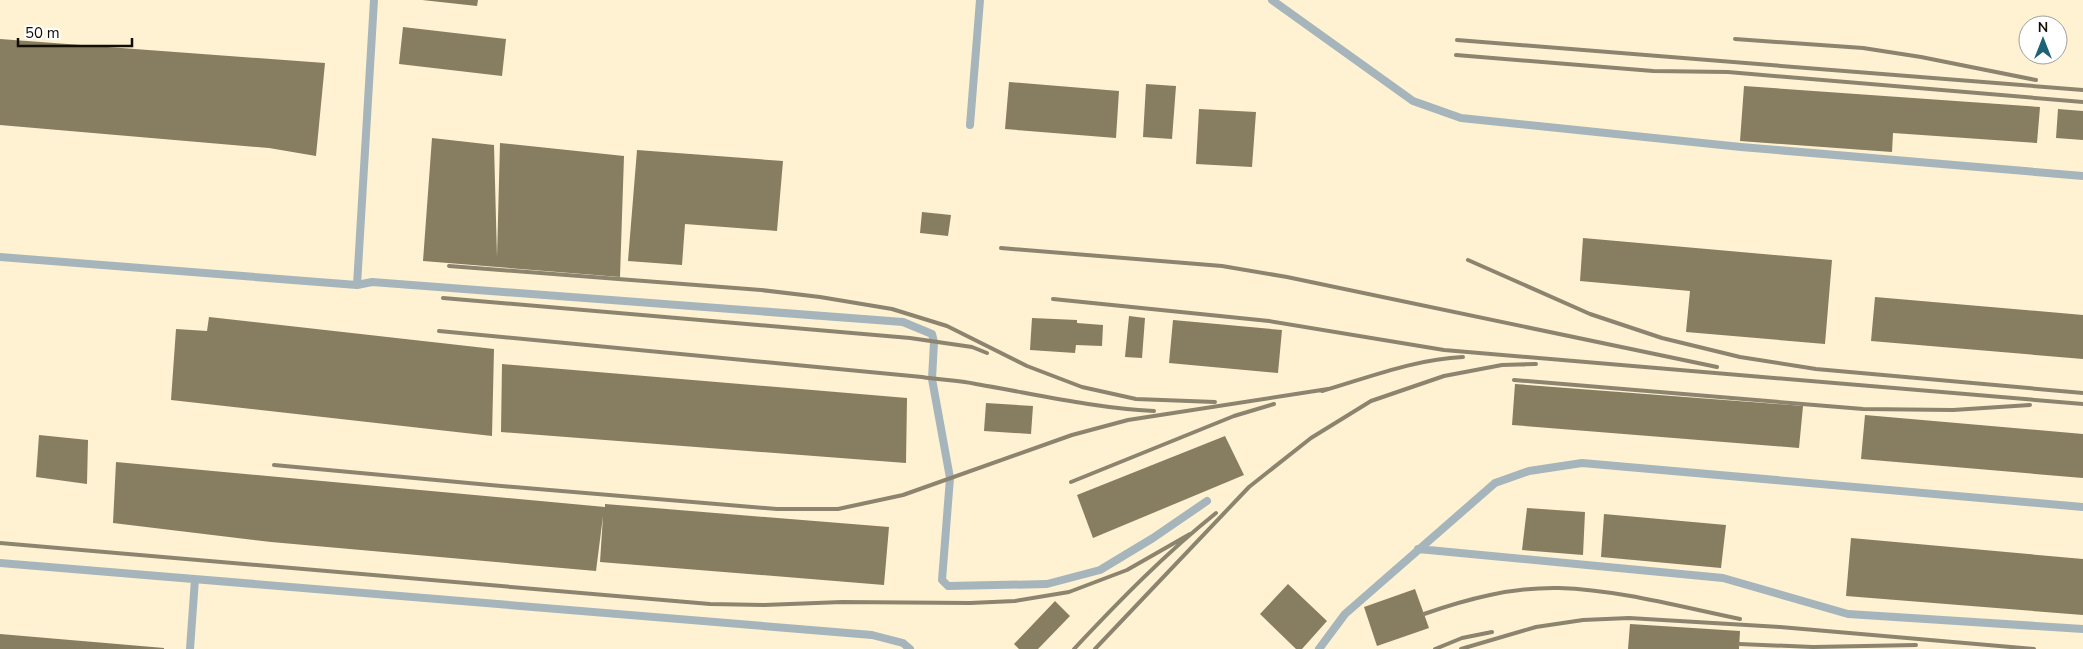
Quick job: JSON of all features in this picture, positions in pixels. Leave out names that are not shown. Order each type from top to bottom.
[{"type":"lane","points":[[357,285],[374,0]]},
{"type":"lane","points":[[970,124],[980,0]]},
{"type":"lane","points":[[1272,0],[1413,101],[1461,118],[1741,147],[2083,176]]},
{"type":"lane","points":[[0,257],[357,285],[372,282],[464,287],[903,322],[932,334],[934,342],[932,379],[950,478],[942,580],[948,586],[1047,584],[1100,570],[1153,538],[1207,501]]},
{"type":"lane","points":[[1319,649],[1345,614],[1495,483],[1530,470],[1582,463],[2083,507]]},
{"type":"lane","points":[[1418,549],[1723,578],[1848,614],[2083,629]]},
{"type":"lane","points":[[0,563],[872,635],[902,643],[910,649]]},
{"type":"lane","points":[[190,649],[195,579]]},
{"type":"building","points":[[422,0],[478,0],[477,6]]},
{"type":"building","points":[[403,27],[506,39],[502,76],[399,64]]},
{"type":"building","points":[[0,39],[325,63],[316,156],[269,148],[0,125]]},
{"type":"building","points":[[1009,82],[1119,91],[1116,138],[1005,129]]},
{"type":"building","points":[[1146,84],[1176,86],[1172,139],[1143,137]]},
{"type":"building","points":[[1744,86],[2040,107],[2037,143],[1893,133],[1892,152],[1740,141]]},
{"type":"building","points":[[1199,109],[1256,112],[1252,167],[1196,164]]},
{"type":"building","points":[[2058,109],[2083,111],[2083,140],[2056,138]]},
{"type":"building","points":[[432,138],[494,145],[497,257],[500,143],[624,156],[620,277],[423,261]]},
{"type":"building","points":[[637,150],[783,161],[777,231],[685,224],[682,265],[628,261]]},
{"type":"building","points":[[922,212],[951,215],[948,236],[920,233]]},
{"type":"building","points":[[1583,238],[1832,260],[1825,344],[1686,332],[1690,291],[1580,281]]},
{"type":"building","points":[[1875,297],[2083,315],[2083,359],[1871,341]]},
{"type":"building","points":[[1129,316],[1145,318],[1142,358],[1125,357]]},
{"type":"building","points":[[209,317],[494,349],[492,436],[171,400],[176,329],[207,331]]},
{"type":"building","points":[[1032,318],[1077,320],[1077,323],[1103,325],[1102,346],[1076,345],[1075,353],[1030,350]]},
{"type":"building","points":[[1173,320],[1282,330],[1278,373],[1169,363]]},
{"type":"building","points":[[502,364],[907,398],[906,463],[501,432]]},
{"type":"building","points":[[1515,384],[1803,406],[1799,448],[1512,425]]},
{"type":"building","points":[[986,403],[1033,406],[1031,434],[984,431]]},
{"type":"building","points":[[1865,415],[2083,434],[2083,478],[1861,459]]},
{"type":"building","points":[[39,435],[88,440],[87,484],[36,477]]},
{"type":"building","points":[[1225,436],[1244,475],[1093,538],[1077,495]]},
{"type":"building","points":[[116,462],[605,507],[605,504],[889,527],[884,585],[600,562],[603,516],[596,571],[271,542],[113,523]]},
{"type":"building","points":[[1527,508],[1585,512],[1583,555],[1522,550]]},
{"type":"building","points":[[1604,514],[1726,525],[1721,568],[1601,557]]},
{"type":"building","points":[[1851,538],[2083,559],[2083,615],[1846,596]]},
{"type":"building","points":[[1288,584],[1327,621],[1302,649],[1296,649],[1260,614]]},
{"type":"building","points":[[1415,589],[1429,628],[1377,646],[1364,607]]},
{"type":"building","points":[[1055,601],[1070,616],[1038,649],[1019,649],[1014,644]]},
{"type":"building","points":[[1630,624],[1740,631],[1739,649],[1628,649]]},
{"type":"building","points":[[0,634],[164,648],[164,649],[0,649]]},
{"type":"railway","points":[[1735,39],[1863,48],[1921,57],[2036,80]]},
{"type":"railway","points":[[1457,40],[2083,90]]},
{"type":"railway","points":[[1456,55],[1653,71],[1728,72],[2083,102]]},
{"type":"railway","points":[[1001,248],[1222,266],[1287,277],[1717,367]]},
{"type":"railway","points":[[1468,260],[1590,314],[1662,338],[1740,357],[1816,369],[2083,393]]},
{"type":"railway","points":[[449,266],[761,290],[820,297],[892,309],[947,326],[1027,366],[1082,387],[1136,399],[1215,402]]},
{"type":"railway","points":[[443,298],[910,338],[972,347],[987,353]]},
{"type":"railway","points":[[1053,299],[1269,321],[1444,350],[2083,404]]},
{"type":"railway","points":[[439,331],[922,377],[969,383],[1087,404],[1154,411]]},
{"type":"railway","points":[[1322,391],[1409,365],[1463,357]]},
{"type":"railway","points":[[1095,649],[1249,487],[1311,438],[1371,401],[1444,376],[1502,365],[1536,364]]},
{"type":"railway","points":[[1514,380],[1863,409],[1953,410],[2030,405]]},
{"type":"railway","points":[[274,465],[777,509],[838,509],[903,495],[1072,435],[1128,420],[1328,389]]},
{"type":"railway","points":[[1071,482],[1234,416],[1274,404]]},
{"type":"railway","points":[[1074,649],[1143,578],[1216,513]]},
{"type":"railway","points":[[0,543],[710,604],[764,605],[842,602],[970,603],[1015,601],[1069,592],[1127,570],[1190,534]]},
{"type":"railway","points":[[1424,614],[1490,595],[1541,588],[1559,588],[1605,592],[1673,604],[1740,619]]},
{"type":"railway","points":[[1461,649],[1536,627],[1583,620],[1629,618],[1780,627],[2034,649]]},
{"type":"railway","points":[[1435,649],[1462,638],[1492,632]]},
{"type":"railway","points":[[1739,644],[1813,647],[1916,645]]}]
